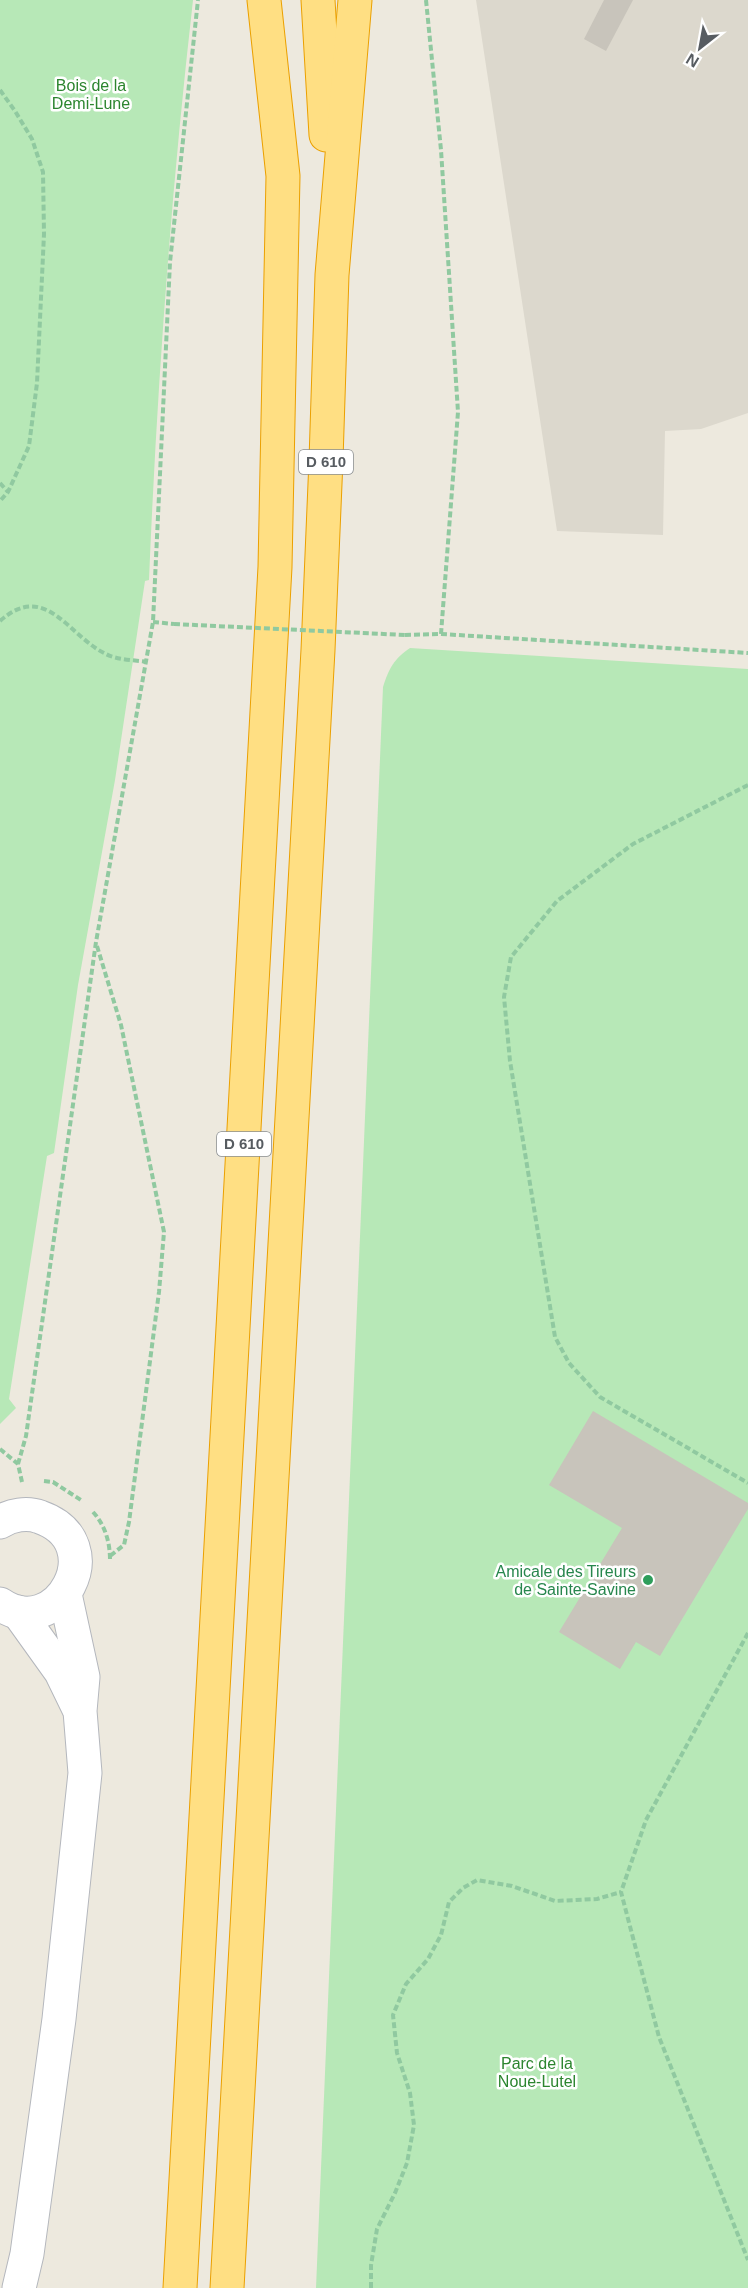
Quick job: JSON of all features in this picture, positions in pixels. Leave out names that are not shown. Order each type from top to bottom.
[{"type":"highway","name":"D 610","points":[[180,2288],[275,567],[283,176],[264,0]]},
{"type":"highway","name":"D 610","points":[[227,2288],[326,472],[332,275],[325,102],[318,0]]},
{"type":"highway","points":[[332,275],[355,0]]},
{"type":"street","points":[[9,1608],[32,1612],[56,1603],[74,1579],[76,1562],[73,1546],[64,1531],[51,1520],[10,1505]]},
{"type":"street","points":[[19,2288],[27,2254],[60,2007],[85,1773],[80,1711],[83,1677],[65,1594]]},
{"type":"street","points":[[9,1608],[61,1672],[80,1711]]},
{"type":"path","points":[[10,1505],[26,1436],[96,942],[153,622],[170,262],[198,0]]},
{"type":"path","points":[[426,0],[441,150],[458,412],[441,634]]},
{"type":"path","points":[[0,90],[32,139],[43,172],[44,234],[38,383],[29,446],[8,492],[0,501]]},
{"type":"path","points":[[0,483],[8,492]]},
{"type":"path","points":[[0,621],[8,614],[24,607],[44,608],[67,622],[89,644],[107,655],[147,662]]},
{"type":"path","points":[[153,622],[405,635],[441,634],[748,653]]},
{"type":"path","points":[[748,785],[633,844],[557,901],[511,957],[504,997],[510,1061],[555,1337],[569,1364],[600,1397],[748,1483]]},
{"type":"path","points":[[96,942],[121,1025],[164,1232],[159,1292],[129,1522],[124,1545],[110,1556]]},
{"type":"path","points":[[0,1449],[18,1464]]},
{"type":"path","points":[[748,1633],[646,1820],[621,1892],[659,2037],[748,2260]]},
{"type":"path","points":[[371,2288],[371,2265],[377,2229],[407,2163],[414,2125],[410,2093],[397,2053],[393,2015],[406,1984],[428,1959],[441,1935],[449,1902],[463,1888],[477,1880],[512,1886],[555,1901],[597,1899],[621,1892]]},
{"type":"shaded area","points":[[476,0],[748,0],[748,413],[701,429],[665,431],[663,535],[557,531]]},
{"type":"green space","name":"Bois de la Demi-Lune","points":[[0,0],[193,0],[166,290],[149,580],[145,581],[115,780],[78,985],[54,1153],[47,1156],[9,1399],[16,1408],[0,1424]]},
{"type":"green space","name":"Parc de la Noue-Lutel","points":[[410,648],[748,669],[748,2288],[316,2288],[383,687],[393,664]]},
{"type":"building","points":[[604,0],[633,0],[606,51],[584,39]]},
{"type":"building","name":"Amicale des Tireurs de Sainte-Savine","points":[[593,1411],[748,1503],[748,1509],[660,1656],[636,1642],[620,1669],[559,1632],[622,1528],[549,1485]]},
{"type":"place","name":"Amicale des Tireurs de Sainte-Savine","points":[[648,1580]]}]
